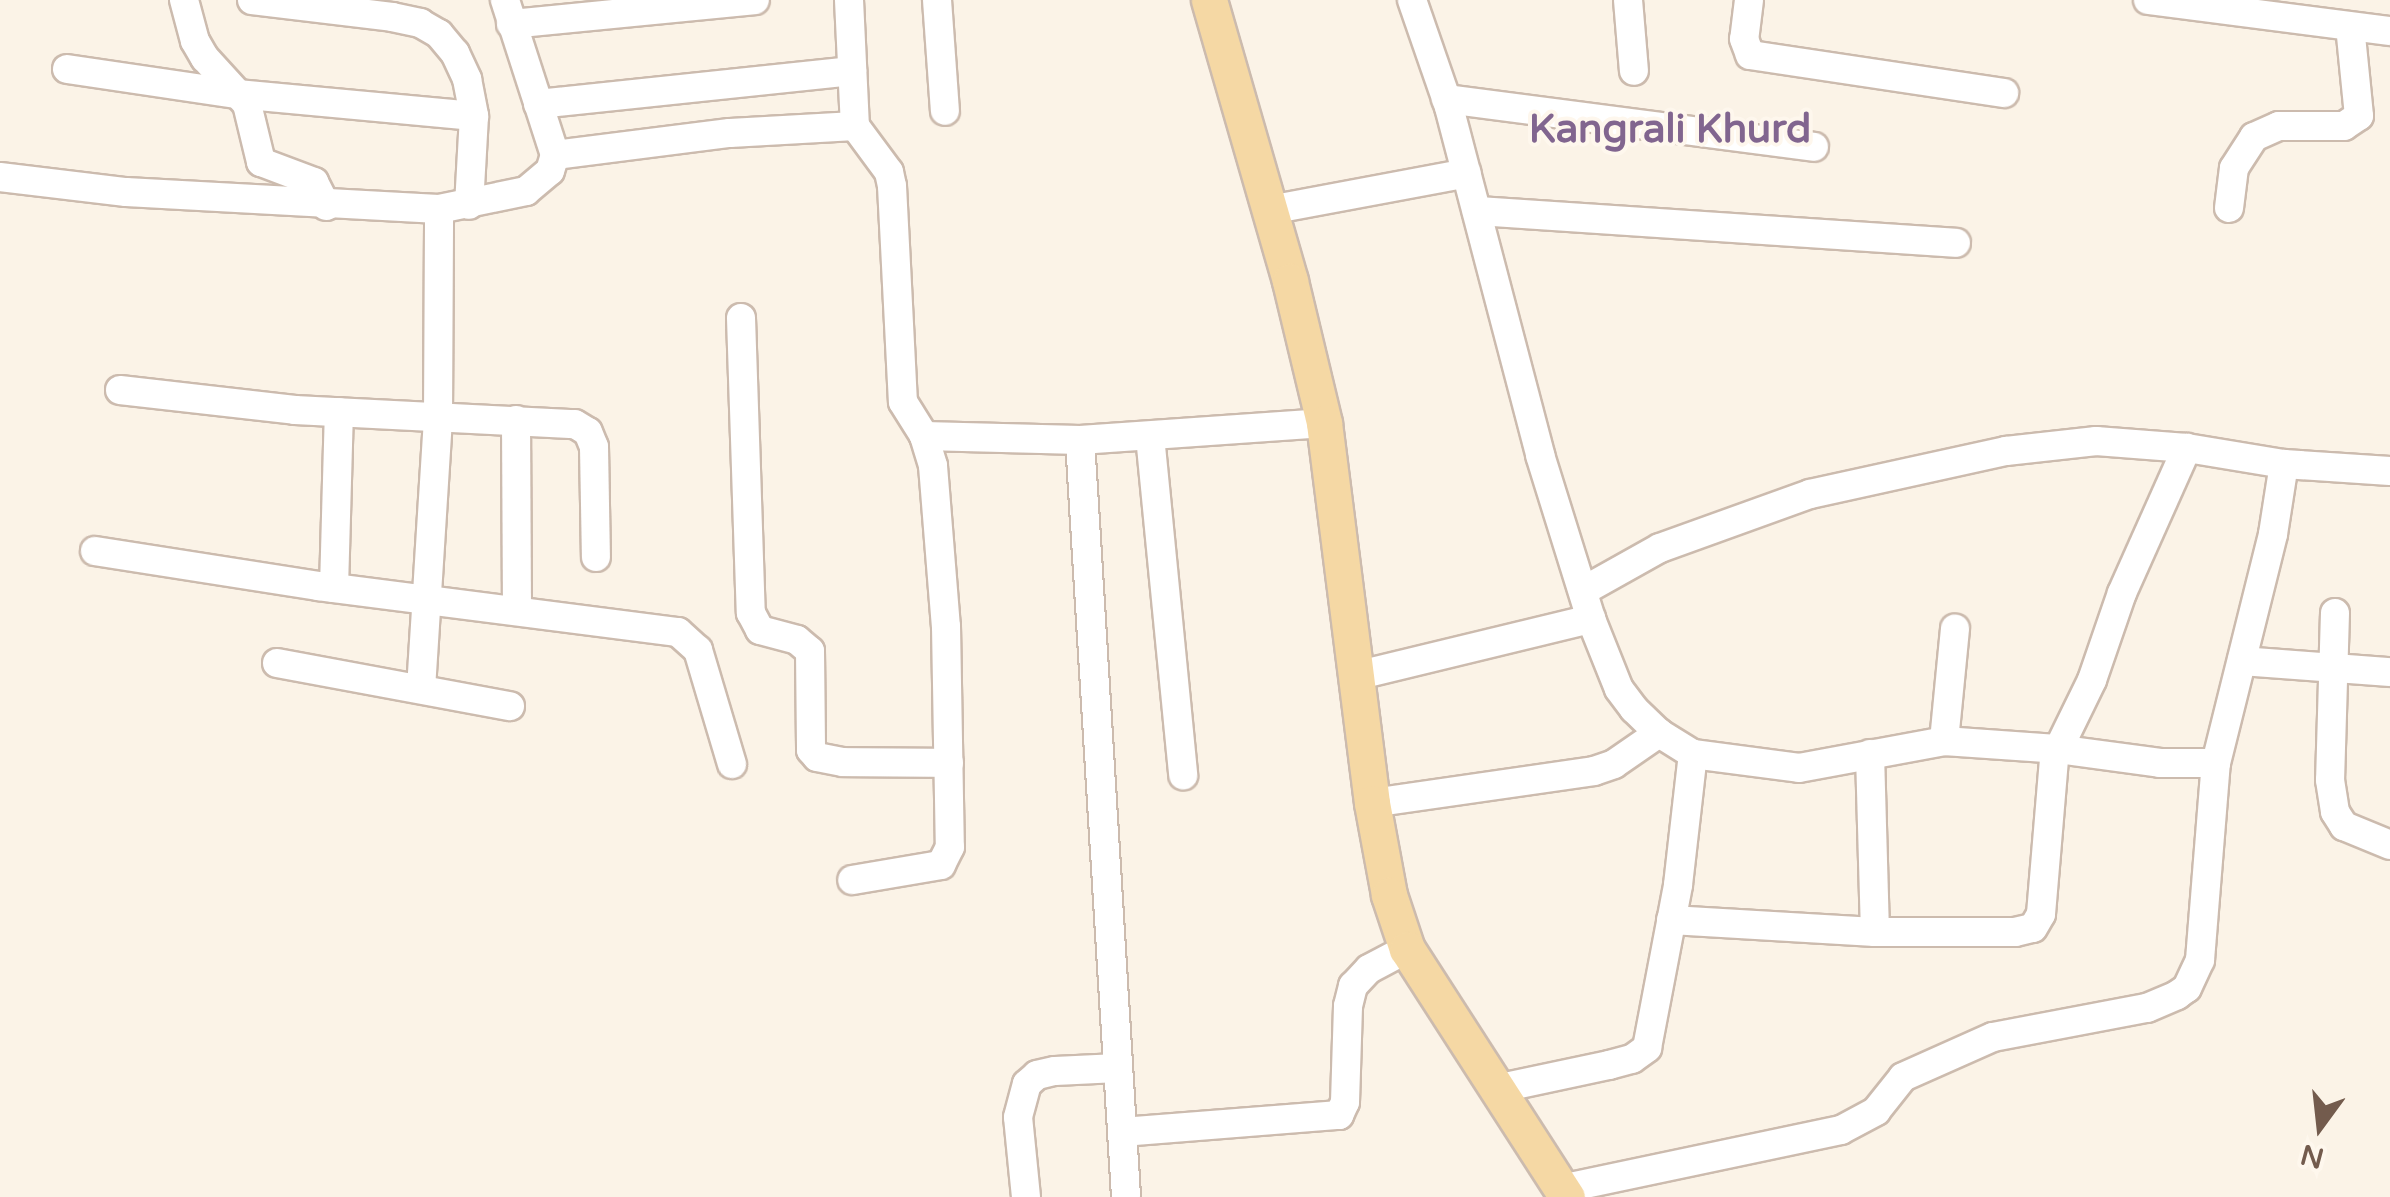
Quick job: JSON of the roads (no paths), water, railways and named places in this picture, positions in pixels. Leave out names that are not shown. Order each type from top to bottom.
[{"type":"main road","points":[[1209,0],[1270,210],[1324,423],[1359,675],[1372,803],[1389,896],[1408,949],[1564,1193]]},
{"type":"street","points":[[184,0],[191,31],[204,58],[248,104],[262,162],[314,182],[326,206]]},
{"type":"street","points":[[252,0],[420,23],[438,34],[455,53],[467,79],[474,116],[468,205]]},
{"type":"street","points":[[0,177],[326,206],[438,209],[468,205],[526,191],[550,171],[555,155],[508,12],[755,0]]},
{"type":"street","points":[[849,0],[855,126],[889,172],[904,402],[924,436],[933,466],[946,626],[950,848],[941,865],[852,880]]},
{"type":"street","points":[[937,0],[945,111]]},
{"type":"street","points":[[1412,0],[1446,99],[1540,456],[1592,619],[1619,688],[1658,733],[1693,754],[1799,768],[1944,742],[2057,749],[2160,763],[2216,763]]},
{"type":"street","points":[[1628,0],[1634,71]]},
{"type":"street","points":[[1749,0],[1744,39],[1750,56],[2004,93]]},
{"type":"street","points":[[2148,0],[2390,31]]},
{"type":"street","points":[[2229,208],[2234,168],[2254,137],[2279,126],[2344,126],[2359,116],[2350,26]]},
{"type":"street","points":[[67,70],[237,94],[474,116]]},
{"type":"street","points":[[538,104],[852,71]]},
{"type":"street","points":[[1446,99],[1814,147]]},
{"type":"street","points":[[555,155],[730,133],[855,126]]},
{"type":"street","points":[[1270,210],[1467,173]]},
{"type":"street","points":[[421,689],[438,417],[438,209]]},
{"type":"street","points":[[1477,211],[1956,243]]},
{"type":"street","points":[[742,318],[751,613],[760,630],[796,640],[810,651],[811,750],[817,757],[842,762],[949,763]]},
{"type":"street","points":[[120,390],[339,412],[575,424],[592,438],[596,556]]},
{"type":"street","points":[[334,588],[339,412]]},
{"type":"street","points":[[516,420],[517,610]]},
{"type":"street","points":[[924,436],[1080,440],[1324,423]]},
{"type":"street","points":[[1150,436],[1183,775]]},
{"type":"street","points":[[1080,440],[1126,1197]]},
{"type":"street","points":[[1583,591],[1660,548],[1810,494],[2006,451],[2096,442],[2187,448],[2284,464],[2390,471]]},
{"type":"street","points":[[1671,920],[1875,932],[2014,932],[2034,928],[2041,914],[2057,749],[2092,680],[2122,593],[2187,448]]},
{"type":"street","points":[[1564,1193],[1841,1130],[1876,1110],[1903,1077],[1993,1037],[2147,1008],[2187,988],[2200,960],[2216,763],[2273,534],[2284,464]]},
{"type":"street","points":[[95,551],[334,588],[664,627],[686,636],[698,650],[732,764]]},
{"type":"street","points":[[2335,613],[2330,780],[2335,812],[2344,826],[2390,845]]},
{"type":"street","points":[[1359,675],[1592,619]]},
{"type":"street","points":[[1944,742],[1955,629]]},
{"type":"street","points":[[2242,661],[2390,672]]},
{"type":"street","points":[[277,663],[510,706]]},
{"type":"street","points":[[1372,803],[1594,771],[1632,754],[1658,733]]},
{"type":"street","points":[[1496,1088],[1640,1055],[1651,1033],[1671,920],[1693,754]]},
{"type":"street","points":[[1870,754],[1875,932]]},
{"type":"street","points":[[1122,1132],[1339,1115],[1344,1102],[1348,1006],[1354,986],[1369,969],[1408,949]]},
{"type":"street","points":[[1026,1197],[1018,1116],[1027,1084],[1037,1075],[1055,1071],[1118,1068]]},
{"type":"district","name":"Kangrali Khurd","points":[[1670,129]]}]
